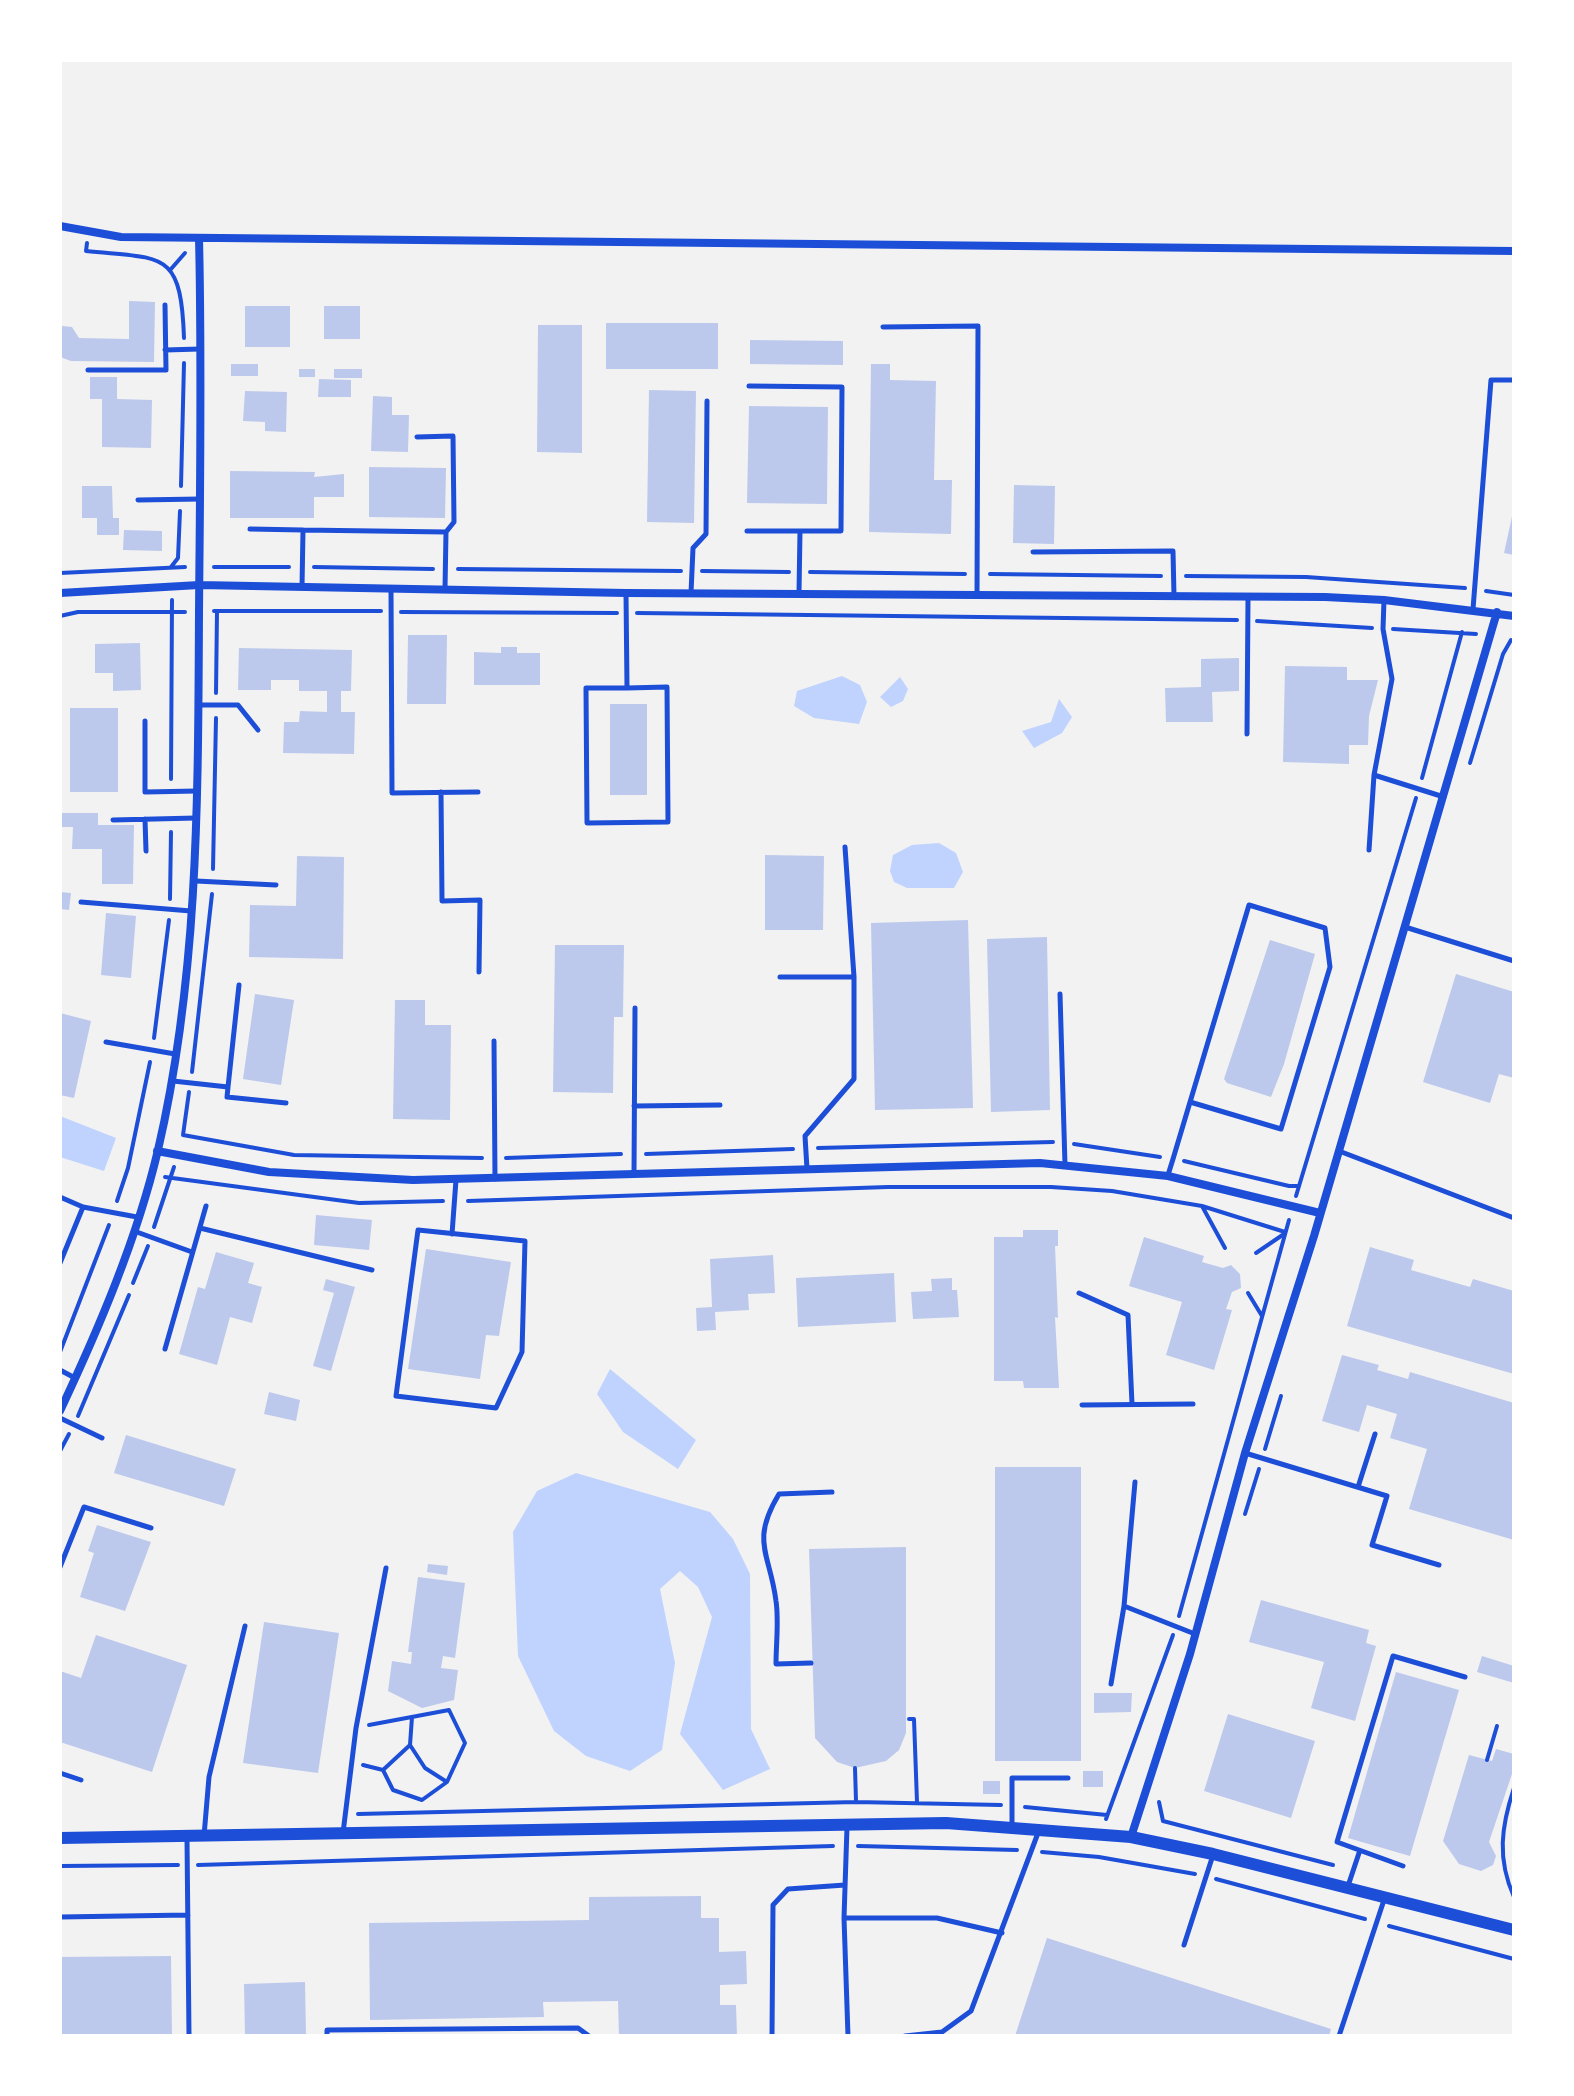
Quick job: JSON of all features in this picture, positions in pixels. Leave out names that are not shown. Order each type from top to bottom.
[{"type":"street","points":[[60,226],[121,237],[1514,251]]},
{"type":"street","points":[[60,1411],[133,1231],[151,1174],[172,1081],[193,911],[198,791],[202,349],[199,238]]},
{"type":"street","points":[[60,593],[199,585],[691,594],[1384,600],[1514,616]]},
{"type":"street","points":[[1131,1837],[1195,1634],[1245,1453],[1320,1213],[1497,612]]},
{"type":"street","points":[[157,1151],[269,1172],[326,1178],[495,1180],[1065,1165],[1168,1176],[1320,1213]]},
{"type":"street","points":[[60,1838],[1012,1826],[1131,1837],[1213,1854],[1346,1891],[1514,1930]]},
{"type":"lane","points":[[88,370],[166,370],[165,305]]},
{"type":"lane","points":[[883,327],[978,326],[977,596]]},
{"type":"lane","points":[[165,350],[202,349]]},
{"type":"lane","points":[[1473,609],[1491,380],[1514,380]]},
{"type":"lane","points":[[747,531],[841,531],[842,387],[749,386]]},
{"type":"lane","points":[[691,594],[693,548],[706,534],[707,401]]},
{"type":"lane","points":[[417,437],[453,436],[454,522],[446,532],[445,590]]},
{"type":"lane","points":[[138,500],[200,499]]},
{"type":"lane","points":[[250,529],[446,532]]},
{"type":"lane","points":[[302,588],[303,530]]},
{"type":"lane","points":[[799,594],[800,531]]},
{"type":"lane","points":[[1033,552],[1173,551],[1174,597]]},
{"type":"lane","points":[[391,589],[392,793],[478,792]]},
{"type":"lane","points":[[626,593],[627,688]]},
{"type":"lane","points":[[1247,734],[1248,598]]},
{"type":"lane","points":[[1369,850],[1374,775],[1392,679],[1383,629],[1384,600]]},
{"type":"lane","points":[[667,687],[668,822],[587,823],[586,688],[627,688],[667,687]]},
{"type":"lane","points":[[198,705],[238,705],[258,730]]},
{"type":"lane","points":[[145,721],[145,792],[198,791]]},
{"type":"lane","points":[[1374,775],[1444,797]]},
{"type":"lane","points":[[441,792],[442,901],[480,900],[479,972]]},
{"type":"lane","points":[[113,820],[197,818]]},
{"type":"lane","points":[[145,819],[146,851]]},
{"type":"lane","points":[[807,1170],[805,1136],[854,1079],[854,977],[845,847]]},
{"type":"lane","points":[[196,881],[276,885]]},
{"type":"lane","points":[[81,902],[193,911]]},
{"type":"lane","points":[[1168,1176],[1190,1102],[1249,905],[1325,928],[1330,967],[1281,1129],[1190,1102]]},
{"type":"lane","points":[[1405,927],[1514,961]]},
{"type":"lane","points":[[780,977],[854,977]]},
{"type":"lane","points":[[239,985],[227,1097],[286,1103]]},
{"type":"lane","points":[[1060,994],[1065,1165]]},
{"type":"lane","points":[[634,1175],[635,1008]]},
{"type":"lane","points":[[494,1041],[495,1180]]},
{"type":"lane","points":[[106,1042],[176,1054]]},
{"type":"lane","points":[[172,1081],[228,1087]]},
{"type":"lane","points":[[634,1106],[720,1105]]},
{"type":"lane","points":[[1338,1151],[1514,1218]]},
{"type":"lane","points":[[452,1234],[456,1180]]},
{"type":"lane","points":[[60,1197],[83,1207],[137,1217]]},
{"type":"lane","points":[[165,1349],[206,1206]]},
{"type":"lane","points":[[60,1263],[83,1207]]},
{"type":"lane","points":[[200,1228],[372,1270]]},
{"type":"lane","points":[[418,1230],[452,1234],[525,1241],[522,1352],[496,1408],[396,1396],[418,1230]]},
{"type":"lane","points":[[133,1231],[192,1253]]},
{"type":"lane","points":[[1079,1293],[1128,1315],[1132,1404]]},
{"type":"lane","points":[[60,1370],[75,1378]]},
{"type":"lane","points":[[1082,1405],[1193,1404]]},
{"type":"lane","points":[[60,1418],[102,1438]]},
{"type":"lane","points":[[1358,1487],[1375,1434]]},
{"type":"lane","points":[[1245,1453],[1387,1496],[1372,1545],[1439,1565]]},
{"type":"lane","points":[[1111,1684],[1124,1606],[1135,1482]]},
{"type":"lane","points":[[811,1663],[776,1664],[776,1602],[762,1545],[765,1517],[779,1494],[832,1492]]},
{"type":"lane","points":[[60,1567],[84,1507],[151,1528]]},
{"type":"lane","points":[[343,1834],[350,1764],[386,1568]]},
{"type":"lane","points":[[1124,1606],[1195,1634]]},
{"type":"lane","points":[[204,1838],[209,1777],[245,1626]]},
{"type":"lane","points":[[1403,1866],[1359,1853],[1337,1842],[1393,1656],[1465,1677]]},
{"type":"lane","points":[[60,1773],[81,1780]]},
{"type":"lane","points":[[1012,1826],[1012,1778],[1068,1778]]},
{"type":"lane","points":[[847,1826],[844,1918],[848,2036]]},
{"type":"lane","points":[[905,2036],[942,2032],[971,2011],[1039,1828]]},
{"type":"lane","points":[[187,1838],[189,2036]]},
{"type":"lane","points":[[1346,1891],[1359,1853]]},
{"type":"lane","points":[[1184,1945],[1213,1854]]},
{"type":"lane","points":[[772,2036],[773,1905],[788,1889],[845,1885]]},
{"type":"lane","points":[[1339,2036],[1384,1900]]},
{"type":"lane","points":[[60,1917],[188,1915]]},
{"type":"lane","points":[[844,1918],[937,1918],[1002,1933]]},
{"type":"lane","points":[[327,2036],[327,2030],[489,2032],[578,2028],[589,2036]]},
{"type":"path","points":[[60,573],[199,567],[303,567],[1306,577],[1475,589],[1514,595]]},
{"type":"path","points":[[171,791],[172,585]]},
{"type":"path","points":[[60,616],[78,612],[391,611],[1248,620],[1462,632],[1514,641]]},
{"type":"path","points":[[183,1135],[294,1155],[338,1158],[495,1158],[1065,1142],[1173,1159],[1299,1186],[1419,789],[1462,632]]},
{"type":"path","points":[[60,1352],[128,1168],[152,1051],[170,909],[171,818]]},
{"type":"path","points":[[128,1168],[151,1174],[359,1203],[888,1187],[1051,1187],[1112,1191],[1202,1206],[1286,1232]]},
{"type":"path","points":[[1202,1206],[1225,1248]]},
{"type":"path","points":[[1256,1253],[1286,1232]]},
{"type":"path","points":[[1107,1815],[1175,1628],[1286,1232]]},
{"type":"path","points":[[1248,1293],[1262,1316]]},
{"type":"path","points":[[356,1728],[449,1710],[465,1743],[447,1782],[422,1800],[393,1790],[383,1770]]},
{"type":"path","points":[[412,1717],[410,1745],[425,1768],[447,1782]]},
{"type":"path","points":[[909,1719],[914,1719],[917,1802]]},
{"type":"path","points":[[1487,1760],[1497,1726]]},
{"type":"path","points":[[383,1770],[410,1745]]},
{"type":"path","points":[[350,1764],[383,1770]]},
{"type":"path","points":[[855,1768],[856,1802]]},
{"type":"path","points":[[1514,1788],[1501,1828],[1504,1874],[1514,1897]]},
{"type":"path","points":[[60,1866],[846,1846],[1031,1851],[1099,1857],[1207,1876],[1512,1959],[1512,1950]]},
{"type":"water","points":[[842,676],[860,685],[867,702],[859,724],[814,718],[794,706],[797,691]]},
{"type":"water","points":[[900,677],[908,689],[903,701],[891,707],[880,697]]},
{"type":"water","points":[[1059,699],[1072,717],[1062,733],[1034,748],[1022,731],[1051,722]]},
{"type":"water","points":[[939,843],[956,853],[963,872],[954,888],[907,888],[894,882],[890,871],[893,855],[912,845]]},
{"type":"water","points":[[60,1116],[116,1138],[104,1171],[60,1157]]},
{"type":"water","points":[[610,1369],[696,1440],[678,1469],[623,1432],[597,1394]]},
{"type":"water","points":[[576,1473],[710,1512],[733,1539],[750,1574],[751,1729],[770,1769],[723,1790],[680,1734],[712,1617],[698,1587],[680,1571],[660,1589],[675,1663],[662,1750],[630,1771],[586,1756],[554,1731],[518,1656],[513,1532],[537,1491]]},
{"type":"building","points":[[129,301],[155,302],[154,362],[71,361],[60,357],[62,326],[72,327],[79,338],[129,339]]},
{"type":"building","points":[[245,306],[290,306],[290,347],[245,347]]},
{"type":"building","points":[[324,306],[360,306],[360,339],[324,339]]},
{"type":"building","points":[[606,323],[718,323],[718,369],[606,369]]},
{"type":"building","points":[[538,325],[582,325],[582,453],[537,452]]},
{"type":"building","points":[[750,340],[843,341],[843,365],[750,364]]},
{"type":"building","points":[[231,364],[258,364],[258,376],[231,376]]},
{"type":"building","points":[[871,364],[890,364],[890,380],[936,381],[934,480],[952,480],[951,534],[869,532]]},
{"type":"building","points":[[299,369],[315,369],[315,377],[299,377]]},
{"type":"building","points":[[334,369],[362,369],[362,378],[334,378]]},
{"type":"building","points":[[90,377],[117,377],[117,399],[152,400],[151,448],[102,447],[102,399],[90,399]]},
{"type":"building","points":[[319,379],[351,380],[351,397],[318,397]]},
{"type":"building","points":[[649,390],[696,391],[694,523],[647,522]]},
{"type":"building","points":[[245,391],[287,392],[286,432],[265,431],[265,422],[243,421]]},
{"type":"building","points":[[373,396],[392,397],[392,415],[409,415],[408,452],[371,451]]},
{"type":"building","points":[[749,406],[828,407],[827,504],[747,503]]},
{"type":"building","points":[[369,467],[446,468],[445,518],[369,517]]},
{"type":"building","points":[[230,471],[315,472],[314,477],[344,474],[344,497],[314,497],[314,518],[230,518]]},
{"type":"building","points":[[1014,485],[1055,486],[1054,544],[1013,543]]},
{"type":"building","points":[[82,486],[112,486],[113,518],[119,518],[119,535],[97,535],[97,518],[82,518]]},
{"type":"building","points":[[1514,512],[1514,555],[1504,553]]},
{"type":"building","points":[[124,530],[162,531],[162,551],[123,550]]},
{"type":"building","points":[[408,635],[447,635],[446,704],[407,704]]},
{"type":"building","points":[[140,643],[141,690],[113,691],[113,673],[95,673],[95,644]]},
{"type":"building","points":[[501,647],[517,647],[517,653],[540,653],[540,685],[474,685],[474,652],[501,653]]},
{"type":"building","points":[[239,648],[352,650],[351,691],[341,691],[341,712],[355,712],[354,754],[283,753],[284,722],[299,722],[300,711],[327,712],[327,691],[299,691],[299,680],[271,680],[271,690],[238,690]]},
{"type":"building","points":[[1239,658],[1239,691],[1212,692],[1213,722],[1166,722],[1165,688],[1201,687],[1201,659]]},
{"type":"building","points":[[1285,666],[1347,667],[1347,680],[1378,680],[1369,716],[1368,745],[1349,745],[1349,764],[1283,762]]},
{"type":"building","points":[[610,704],[647,704],[647,795],[610,795]]},
{"type":"building","points":[[70,708],[118,708],[118,792],[70,792]]},
{"type":"building","points":[[61,813],[98,813],[98,825],[134,825],[133,884],[102,884],[102,849],[72,849],[73,827],[61,827]]},
{"type":"building","points":[[765,855],[824,856],[823,930],[765,930]]},
{"type":"building","points":[[297,856],[344,857],[343,959],[249,957],[250,905],[296,906]]},
{"type":"building","points":[[60,892],[71,893],[69,910],[60,909]]},
{"type":"building","points":[[106,913],[136,916],[131,978],[101,975]]},
{"type":"building","points":[[968,920],[973,1108],[875,1110],[871,923]]},
{"type":"building","points":[[1047,937],[1050,1110],[991,1112],[987,939]]},
{"type":"building","points":[[1270,940],[1315,954],[1284,1064],[1271,1097],[1227,1083],[1224,1079]]},
{"type":"building","points":[[555,945],[624,945],[623,1017],[614,1017],[613,1093],[553,1092]]},
{"type":"building","points":[[1456,974],[1514,992],[1514,1078],[1499,1074],[1490,1103],[1423,1082]]},
{"type":"building","points":[[255,994],[294,1000],[281,1085],[243,1079]]},
{"type":"building","points":[[395,1000],[425,1000],[425,1025],[451,1025],[450,1120],[393,1119]]},
{"type":"building","points":[[60,1013],[91,1021],[74,1098],[60,1095]]},
{"type":"building","points":[[316,1215],[372,1220],[369,1250],[314,1245]]},
{"type":"building","points":[[1023,1230],[1058,1230],[1058,1246],[1055,1246],[1058,1318],[1055,1317],[1059,1388],[1024,1388],[1023,1381],[994,1381],[994,1237],[1023,1237]]},
{"type":"building","points":[[1144,1237],[1204,1256],[1202,1262],[1223,1268],[1231,1265],[1240,1274],[1241,1288],[1232,1292],[1226,1309],[1232,1310],[1214,1370],[1166,1355],[1182,1302],[1129,1286]]},
{"type":"building","points":[[1370,1247],[1414,1260],[1411,1270],[1470,1287],[1473,1279],[1514,1291],[1514,1374],[1347,1326]]},
{"type":"building","points":[[426,1249],[511,1262],[499,1336],[486,1335],[480,1379],[408,1369]]},
{"type":"building","points":[[216,1252],[254,1263],[248,1283],[262,1287],[252,1323],[230,1317],[217,1365],[179,1354],[198,1287],[205,1289]]},
{"type":"building","points":[[773,1255],[775,1293],[748,1294],[749,1310],[715,1312],[716,1330],[697,1331],[696,1308],[712,1307],[710,1259]]},
{"type":"building","points":[[894,1273],[896,1322],[798,1327],[796,1278]]},
{"type":"building","points":[[952,1278],[952,1290],[957,1290],[959,1317],[913,1319],[911,1292],[932,1291],[931,1279]]},
{"type":"building","points":[[326,1279],[355,1287],[331,1371],[313,1366],[334,1293],[323,1290]]},
{"type":"building","points":[[1342,1355],[1379,1365],[1377,1370],[1408,1379],[1410,1372],[1514,1403],[1514,1540],[1409,1509],[1427,1449],[1390,1438],[1397,1414],[1367,1405],[1359,1432],[1322,1421]]},
{"type":"building","points":[[269,1392],[300,1400],[296,1421],[264,1414]]},
{"type":"building","points":[[126,1435],[236,1469],[224,1506],[114,1473]]},
{"type":"building","points":[[995,1467],[1081,1467],[1081,1761],[995,1761]]},
{"type":"building","points":[[97,1525],[151,1542],[125,1611],[80,1597],[94,1553],[88,1551]]},
{"type":"building","points":[[906,1547],[906,1733],[899,1750],[886,1761],[855,1768],[837,1762],[815,1738],[809,1549]]},
{"type":"building","points":[[428,1564],[448,1566],[447,1575],[427,1572]]},
{"type":"building","points":[[418,1577],[465,1583],[455,1658],[443,1656],[441,1668],[458,1670],[454,1700],[422,1708],[388,1691],[392,1661],[411,1664],[412,1652],[408,1652]]},
{"type":"building","points":[[1261,1600],[1369,1630],[1366,1643],[1376,1646],[1355,1721],[1311,1708],[1324,1662],[1249,1642]]},
{"type":"building","points":[[264,1622],[339,1633],[318,1773],[243,1763]]},
{"type":"building","points":[[96,1635],[187,1665],[152,1772],[60,1742],[60,1671],[81,1678]]},
{"type":"building","points":[[1482,1656],[1514,1666],[1514,1683],[1477,1672]]},
{"type":"building","points":[[1396,1672],[1459,1690],[1410,1856],[1348,1838]]},
{"type":"building","points":[[1094,1693],[1132,1693],[1131,1712],[1094,1713]]},
{"type":"building","points":[[1228,1714],[1315,1741],[1291,1818],[1204,1791]]},
{"type":"building","points":[[1496,1749],[1514,1754],[1514,1768],[1489,1842],[1496,1856],[1493,1865],[1481,1871],[1459,1864],[1443,1841],[1469,1755],[1492,1761]]},
{"type":"building","points":[[1083,1771],[1103,1771],[1103,1787],[1083,1787]]},
{"type":"building","points":[[983,1781],[1000,1781],[1000,1794],[983,1794]]},
{"type":"building","points":[[701,1896],[701,1918],[719,1918],[719,1952],[746,1951],[747,1984],[720,1985],[720,2005],[736,2005],[737,2036],[619,2036],[618,2001],[543,2002],[544,2017],[370,2020],[369,1923],[589,1920],[589,1897]]},
{"type":"building","points":[[1047,1938],[1331,2029],[1329,2036],[1015,2036]]},
{"type":"building","points":[[171,1956],[172,2036],[60,2036],[60,1957]]},
{"type":"building","points":[[305,1982],[306,2036],[245,2036],[244,1984]]}]
